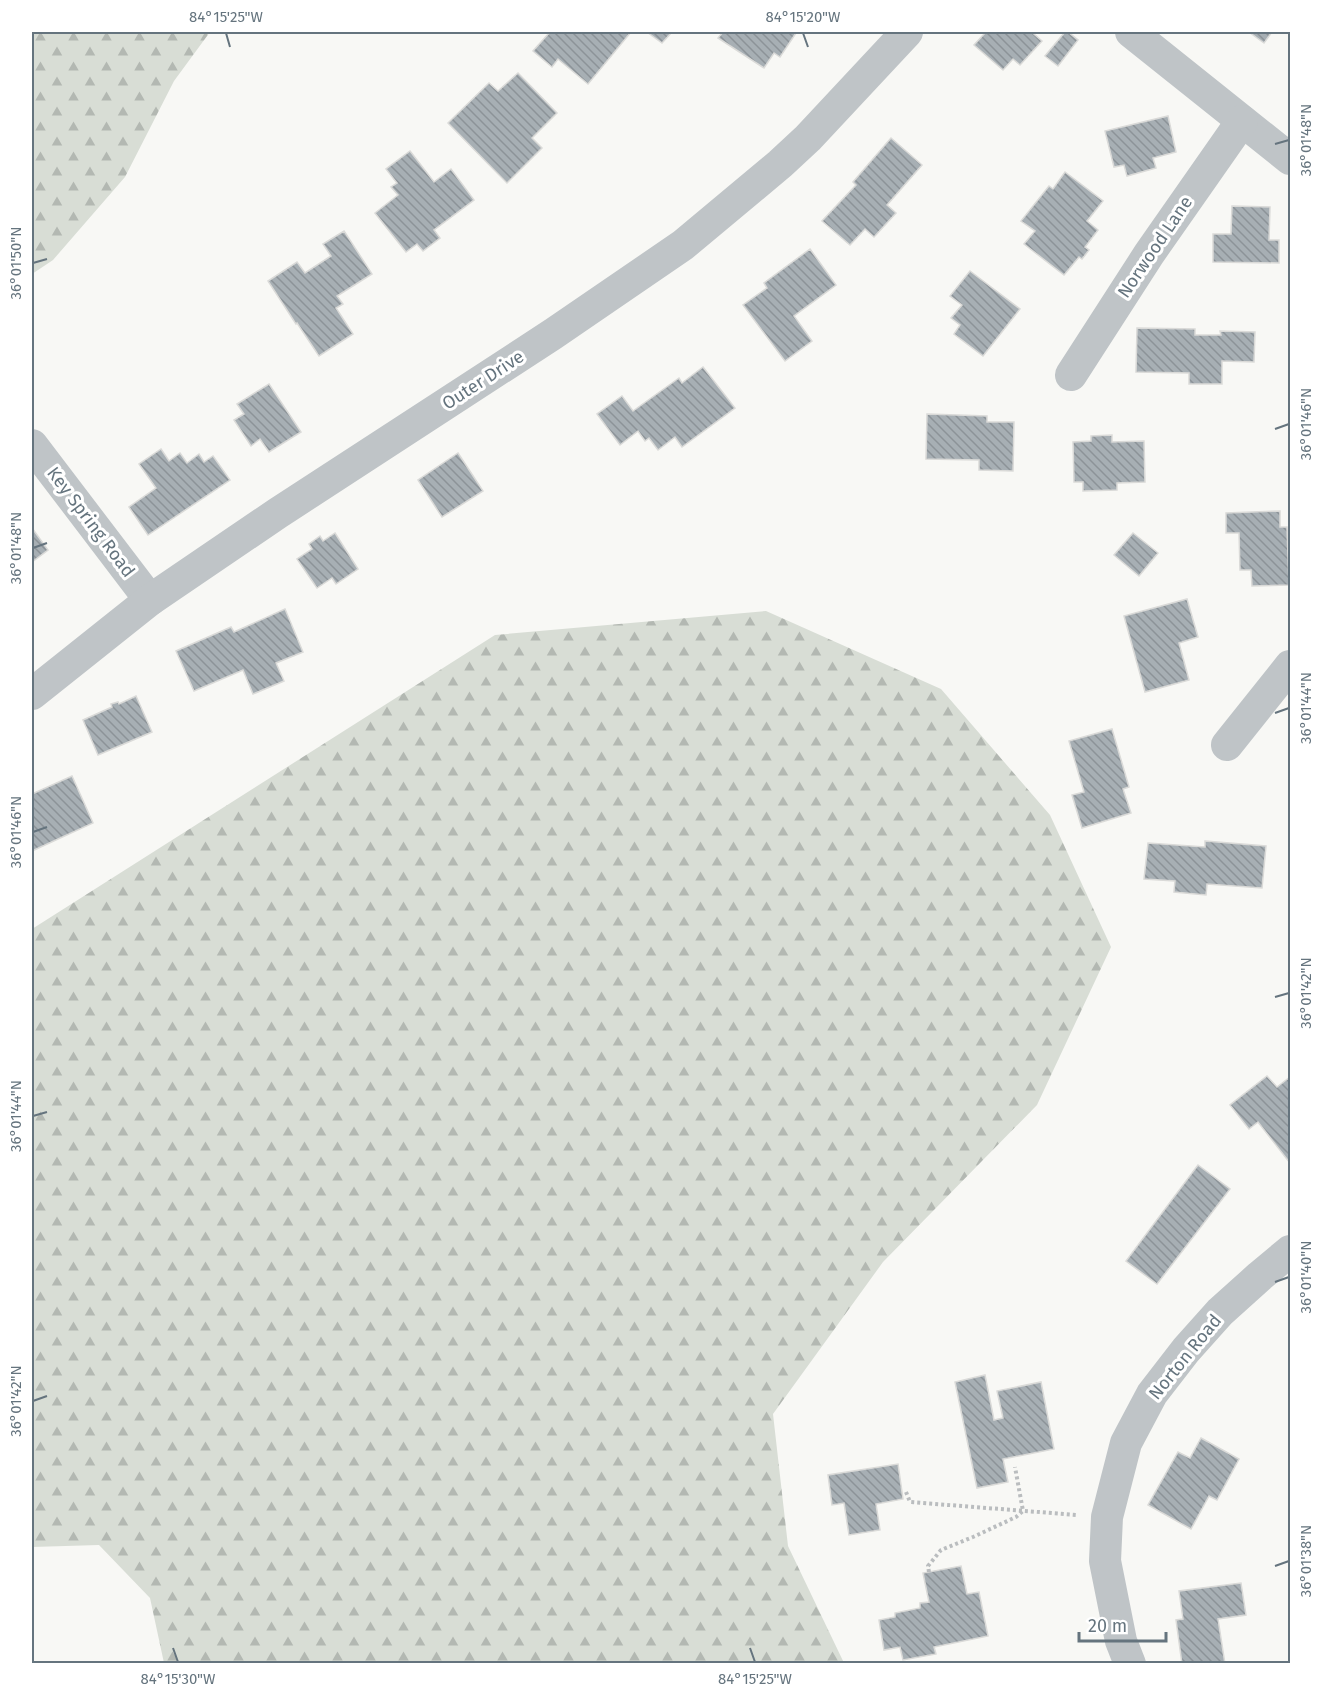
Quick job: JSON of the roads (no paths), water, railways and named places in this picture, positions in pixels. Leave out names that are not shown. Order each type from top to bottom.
[{"type":"street","name":"Outer Drive","points":[[32,694],[150,600],[278,513],[553,334],[683,245],[808,138],[906,32]]},
{"type":"street","points":[[1131,32],[1290,159]]},
{"type":"street","name":"Norwood Lane","points":[[1071,375],[1149,254],[1242,121]]},
{"type":"street","name":"Key Spring Road","points":[[32,445],[150,600]]},
{"type":"street","points":[[1227,745],[1290,666]]},
{"type":"street","name":"Norton Road","points":[[1130,1664],[1121,1641],[1105,1561],[1107,1518],[1126,1443],[1152,1394],[1186,1350],[1220,1312],[1290,1251]]}]
